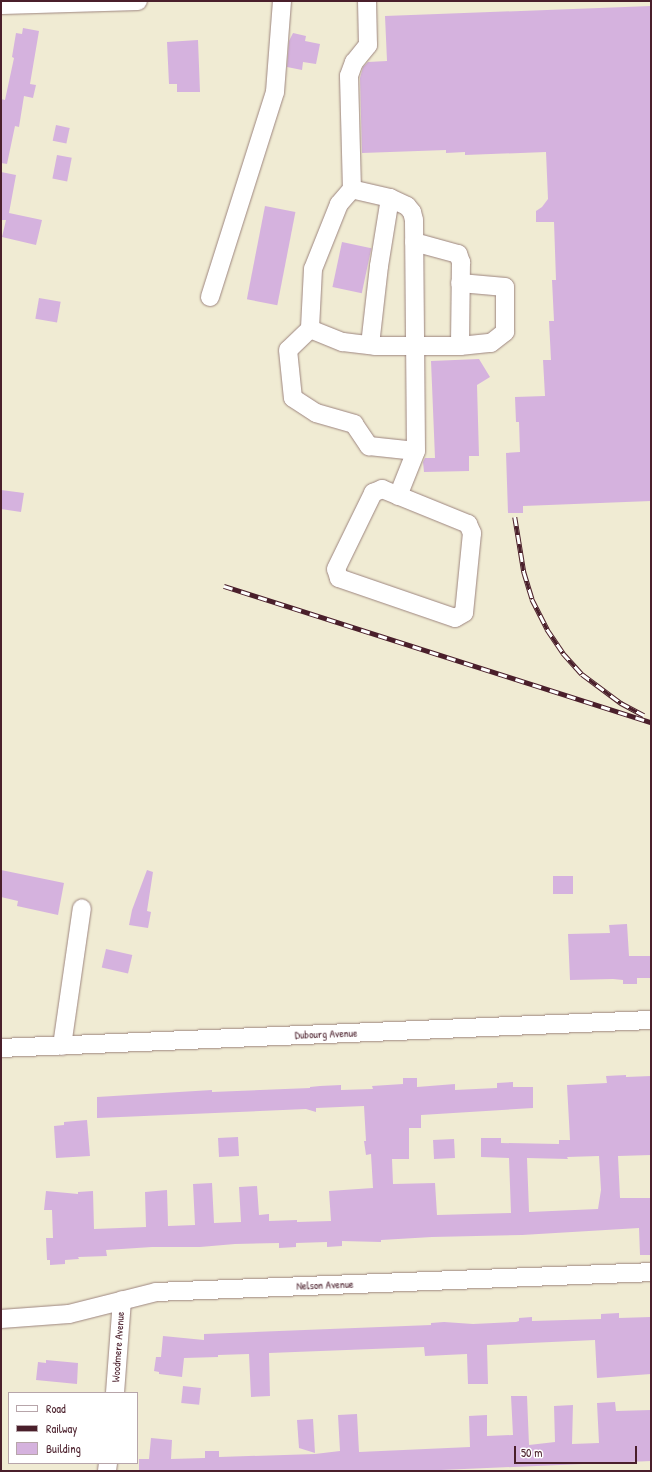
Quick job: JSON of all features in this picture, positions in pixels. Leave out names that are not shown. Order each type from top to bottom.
[{"type":"street","points":[[6,3],[138,1]]},
{"type":"street","points":[[210,297],[275,92],[282,1]]},
{"type":"street","points":[[367,1],[368,45],[354,62],[349,76],[352,189],[339,204],[313,269],[310,329],[288,350],[293,398],[316,413],[354,424],[369,446],[416,451]]},
{"type":"street","points":[[352,189],[390,198],[407,206],[412,212],[414,220],[416,451],[398,496]]},
{"type":"street","points":[[370,345],[379,266],[390,198]]},
{"type":"street","points":[[414,242],[458,254],[461,262],[460,346]]},
{"type":"street","points":[[310,329],[343,342],[370,345],[460,346],[491,343],[504,332],[506,298],[505,287],[460,283]]},
{"type":"street","points":[[382,488],[398,496],[468,524],[472,533],[464,613],[455,618],[339,578],[336,569],[373,493],[382,488]]},
{"type":"street","points":[[62,1046],[82,908]]},
{"type":"street","name":"Dubourg Avenue","points":[[1,1048],[651,1020]]},
{"type":"street","name":"Nelson Avenue","points":[[1,1319],[69,1314],[156,1292],[651,1272]]},
{"type":"street","name":"Woodmere Avenue","points":[[115,1392],[122,1300]]},
{"type":"building","points":[[651,6],[651,501],[523,506],[523,513],[508,513],[506,453],[520,452],[519,422],[516,422],[515,397],[545,396],[543,360],[551,360],[549,321],[554,321],[552,280],[556,280],[554,222],[536,222],[536,211],[542,207],[548,199],[546,152],[465,155],[465,152],[446,153],[446,150],[362,153],[360,78],[363,67],[368,62],[387,61],[385,16]]},
{"type":"building","points":[[23,28],[39,31],[30,84],[36,85],[33,98],[24,96],[19,127],[15,126],[7,164],[1,163],[1,99],[5,100],[14,58],[12,57],[16,33],[22,34]]},
{"type":"building","points":[[293,33],[306,36],[305,41],[320,44],[316,64],[303,62],[302,70],[287,67],[289,41]]},
{"type":"building","points":[[198,40],[200,92],[177,92],[177,84],[169,84],[167,42]]},
{"type":"building","points":[[56,125],[70,128],[66,144],[53,141]]},
{"type":"building","points":[[57,155],[72,158],[67,181],[52,179]]},
{"type":"building","points":[[1,172],[16,175],[9,213],[42,220],[36,245],[2,237],[6,220],[1,220]]},
{"type":"building","points":[[265,206],[295,212],[277,305],[247,299]]},
{"type":"building","points":[[342,242],[371,248],[362,293],[332,287]]},
{"type":"building","points":[[39,298],[61,302],[57,323],[35,319]]},
{"type":"building","points":[[479,359],[490,377],[477,385],[479,456],[469,456],[469,471],[424,472],[423,462],[425,458],[435,458],[431,361]]},
{"type":"building","points":[[1,490],[24,493],[21,512],[1,509]]},
{"type":"building","points":[[1,870],[64,883],[58,915],[17,906],[18,901],[1,897]]},
{"type":"building","points":[[147,870],[153,872],[147,911],[151,912],[148,928],[129,925],[132,910]]},
{"type":"building","points":[[553,876],[573,876],[573,894],[553,894]]},
{"type":"building","points":[[627,924],[629,956],[651,956],[651,978],[637,978],[637,984],[623,984],[623,980],[613,979],[570,980],[568,934],[610,933],[609,925]]},
{"type":"building","points":[[106,949],[132,955],[128,974],[102,968]]},
{"type":"building","points":[[606,1076],[651,1076],[651,1155],[618,1156],[620,1198],[651,1198],[651,1255],[640,1255],[639,1228],[522,1235],[432,1237],[381,1240],[381,1242],[342,1241],[342,1246],[327,1247],[327,1242],[296,1243],[296,1247],[279,1248],[279,1243],[235,1244],[200,1247],[152,1247],[106,1250],[107,1256],[78,1257],[79,1259],[65,1260],[65,1264],[50,1265],[50,1260],[47,1260],[46,1238],[53,1238],[52,1210],[44,1210],[46,1191],[78,1194],[78,1192],[93,1191],[94,1229],[146,1227],[145,1192],[167,1190],[168,1226],[195,1225],[193,1184],[212,1183],[214,1223],[241,1222],[239,1187],[257,1186],[259,1215],[269,1214],[269,1221],[297,1220],[297,1222],[331,1221],[329,1191],[373,1188],[371,1154],[366,1155],[364,1141],[366,1141],[364,1106],[316,1108],[316,1112],[306,1109],[97,1118],[97,1097],[212,1090],[212,1092],[310,1088],[341,1085],[341,1090],[373,1089],[372,1086],[403,1084],[403,1078],[417,1078],[417,1087],[455,1084],[455,1090],[497,1088],[497,1083],[513,1082],[513,1087],[533,1087],[533,1108],[421,1115],[421,1128],[409,1128],[409,1159],[392,1159],[393,1184],[435,1183],[437,1215],[511,1213],[509,1158],[481,1157],[481,1138],[501,1138],[501,1143],[559,1144],[559,1140],[570,1140],[567,1085],[607,1083]],"holes":[[[599,1156],[601,1190],[598,1209],[529,1212],[527,1158],[568,1159],[567,1157]]]},
{"type":"building","points":[[87,1120],[90,1156],[56,1158],[54,1126],[64,1125],[64,1122]]},
{"type":"building","points":[[238,1137],[239,1156],[219,1157],[218,1138]]},
{"type":"building","points":[[454,1139],[455,1158],[434,1159],[433,1140]]},
{"type":"building","points":[[619,1313],[619,1318],[651,1317],[651,1374],[597,1378],[595,1340],[487,1345],[488,1384],[468,1384],[467,1354],[425,1356],[424,1347],[269,1353],[270,1396],[251,1397],[249,1354],[184,1358],[182,1377],[159,1374],[159,1372],[154,1371],[156,1357],[161,1357],[163,1336],[204,1340],[204,1334],[431,1325],[431,1323],[444,1322],[473,1324],[516,1322],[519,1321],[519,1318],[532,1317],[532,1321],[601,1319],[601,1314]]},
{"type":"building","points":[[46,1360],[78,1363],[77,1384],[36,1380],[38,1362],[46,1363]]},
{"type":"building","points":[[183,1386],[201,1388],[199,1405],[181,1403]]},
{"type":"building","points":[[511,1396],[527,1396],[529,1445],[555,1442],[554,1406],[573,1405],[572,1444],[599,1443],[597,1403],[615,1402],[616,1411],[651,1410],[651,1461],[418,1471],[139,1471],[139,1459],[149,1459],[151,1438],[172,1440],[171,1459],[205,1458],[205,1451],[219,1451],[219,1457],[315,1454],[340,1451],[338,1415],[357,1414],[359,1452],[470,1447],[469,1416],[487,1415],[487,1436],[513,1435]]},
{"type":"building","points":[[313,1419],[315,1453],[299,1448],[297,1420]]},
{"type":"railway","points":[[515,517],[524,572],[532,599],[547,629],[563,653],[582,674],[621,703],[644,715]]},
{"type":"railway","points":[[224,586],[651,722]]}]
